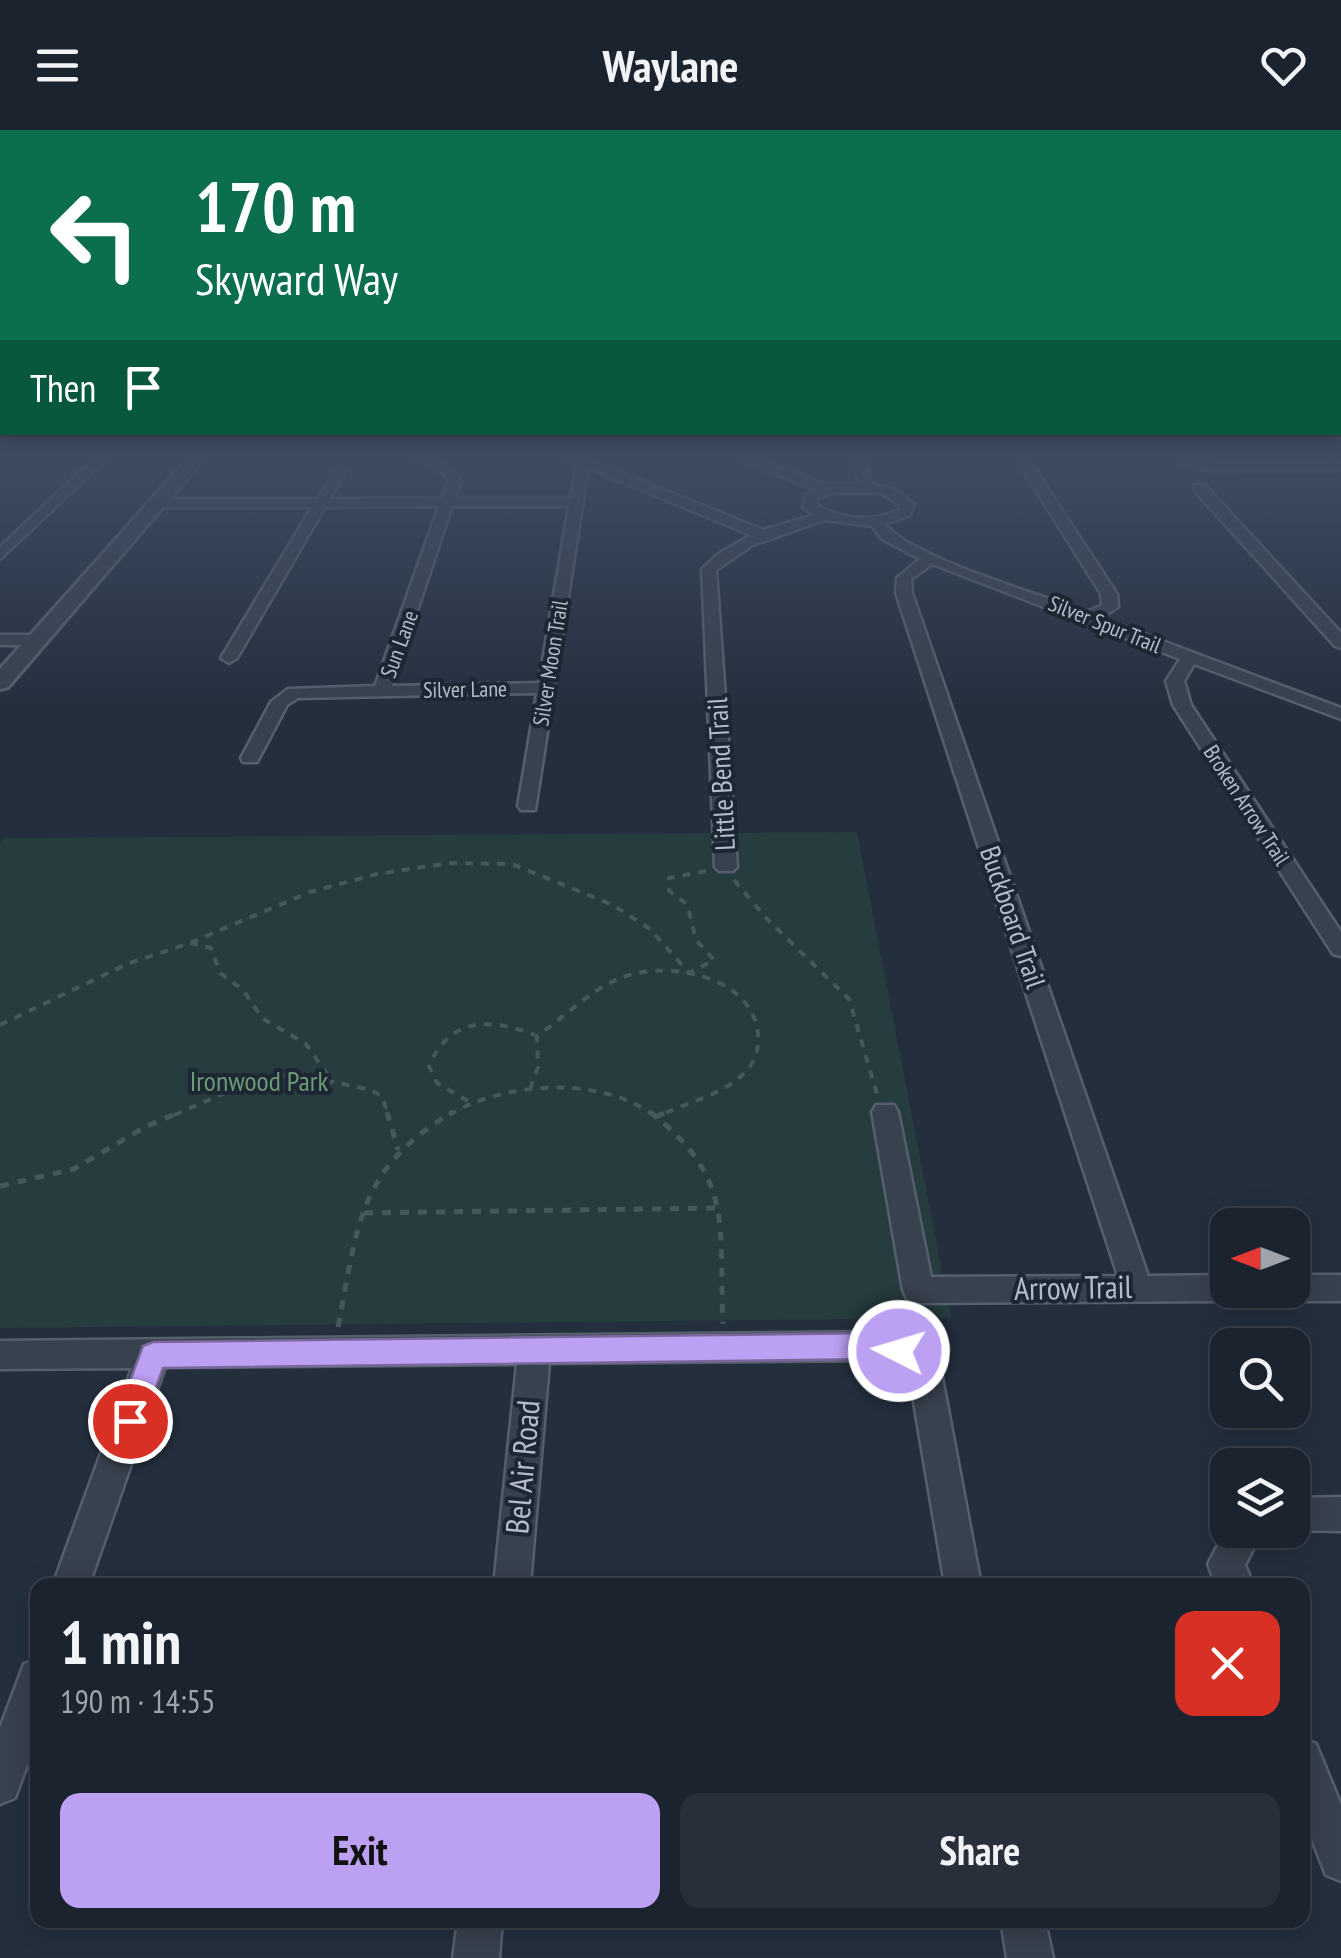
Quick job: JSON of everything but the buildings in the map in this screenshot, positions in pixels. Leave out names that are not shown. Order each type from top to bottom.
[{"type":"street","points":[[0,555],[19,537]]},
{"type":"street","points":[[0,682],[126,537]]},
{"type":"street","points":[[229,658],[300,537]]},
{"type":"street","name":"Sun Lane","points":[[382,690],[437,537]]},
{"type":"street","name":"Silver Moon Trail","points":[[528,806],[570,537]]},
{"type":"street","name":"Little Bend Trail","points":[[726,867],[710,570],[735,546],[753,537]]},
{"type":"street","name":"Silver Spur Trail","points":[[890,537],[930,558],[1341,714]]},
{"type":"street","points":[[1073,537],[1109,594],[1110,607],[1090,617]]},
{"type":"street","points":[[1245,537],[1341,643]]},
{"type":"street","name":"Buckboard Trail","points":[[930,558],[904,578],[904,593],[1137,1288]]},
{"type":"street","points":[[0,640],[36,640]]},
{"type":"street","name":"Broken Arrow Trail","points":[[1190,658],[1174,681],[1182,706],[1341,949]]},
{"type":"street","name":"Silver Lane","points":[[250,758],[280,702],[294,692],[547,688]]},
{"type":"street","name":"Arrow Trail","points":[[884,1112],[918,1290],[1210,1288]]},
{"type":"street","points":[[1310,1288],[1341,1288]]},
{"type":"street","points":[[0,1355],[877,1346],[922,1356],[962,1578]]},
{"type":"street","name":"Bel Air Road","points":[[513,1578],[534,1349]]},
{"type":"street","points":[[73,1578],[153,1355]]},
{"type":"street","points":[[1310,1515],[1341,1514]]},
{"type":"street","points":[[1232,1578],[1226,1564],[1235,1548]]},
{"type":"street","points":[[0,1782],[30,1700]]},
{"type":"street","points":[[1310,1779],[1341,1860]]},
{"type":"street","points":[[476,1958],[479,1928]]},
{"type":"street","points":[[1024,1928],[1030,1958]]},
{"type":"path","points":[[0,1025],[127,964],[190,943],[310,892],[377,874],[449,863],[512,864],[613,905],[650,929],[689,973]]},
{"type":"path","points":[[689,973],[714,960],[696,940],[687,904],[669,891],[669,878],[726,867]]},
{"type":"path","name":"Little Bend Trail","points":[[726,867],[742,892],[849,999],[872,1084],[884,1112]]},
{"type":"path","points":[[190,943],[211,948],[220,974],[243,990],[262,1018],[306,1044],[333,1083]]},
{"type":"path","points":[[537,1036],[604,984],[636,973],[689,973],[718,982],[736,994],[753,1012],[759,1037],[756,1059],[738,1078],[656,1117]]},
{"type":"path","points":[[468,1102],[437,1084],[429,1066],[443,1039],[458,1028],[477,1023],[501,1023],[537,1036]]},
{"type":"path","points":[[530,1089],[538,1066],[537,1036]]},
{"type":"path","points":[[0,1186],[74,1169],[145,1126],[240,1087],[296,1074],[372,1090],[382,1096],[398,1151]]},
{"type":"path","points":[[338,1329],[364,1213],[382,1170],[398,1151],[450,1110],[468,1102],[530,1089],[571,1088],[656,1117],[699,1157],[714,1184],[718,1208],[723,1324]]},
{"type":"path","points":[[364,1213],[718,1208]]},
{"type":"green space","name":"Ironwood Park","points":[[857,832],[951,1318],[0,1328],[0,844],[4,838]]},
{"type":"route","points":[[130,1421],[153,1355],[877,1346],[899,1351]]}]
